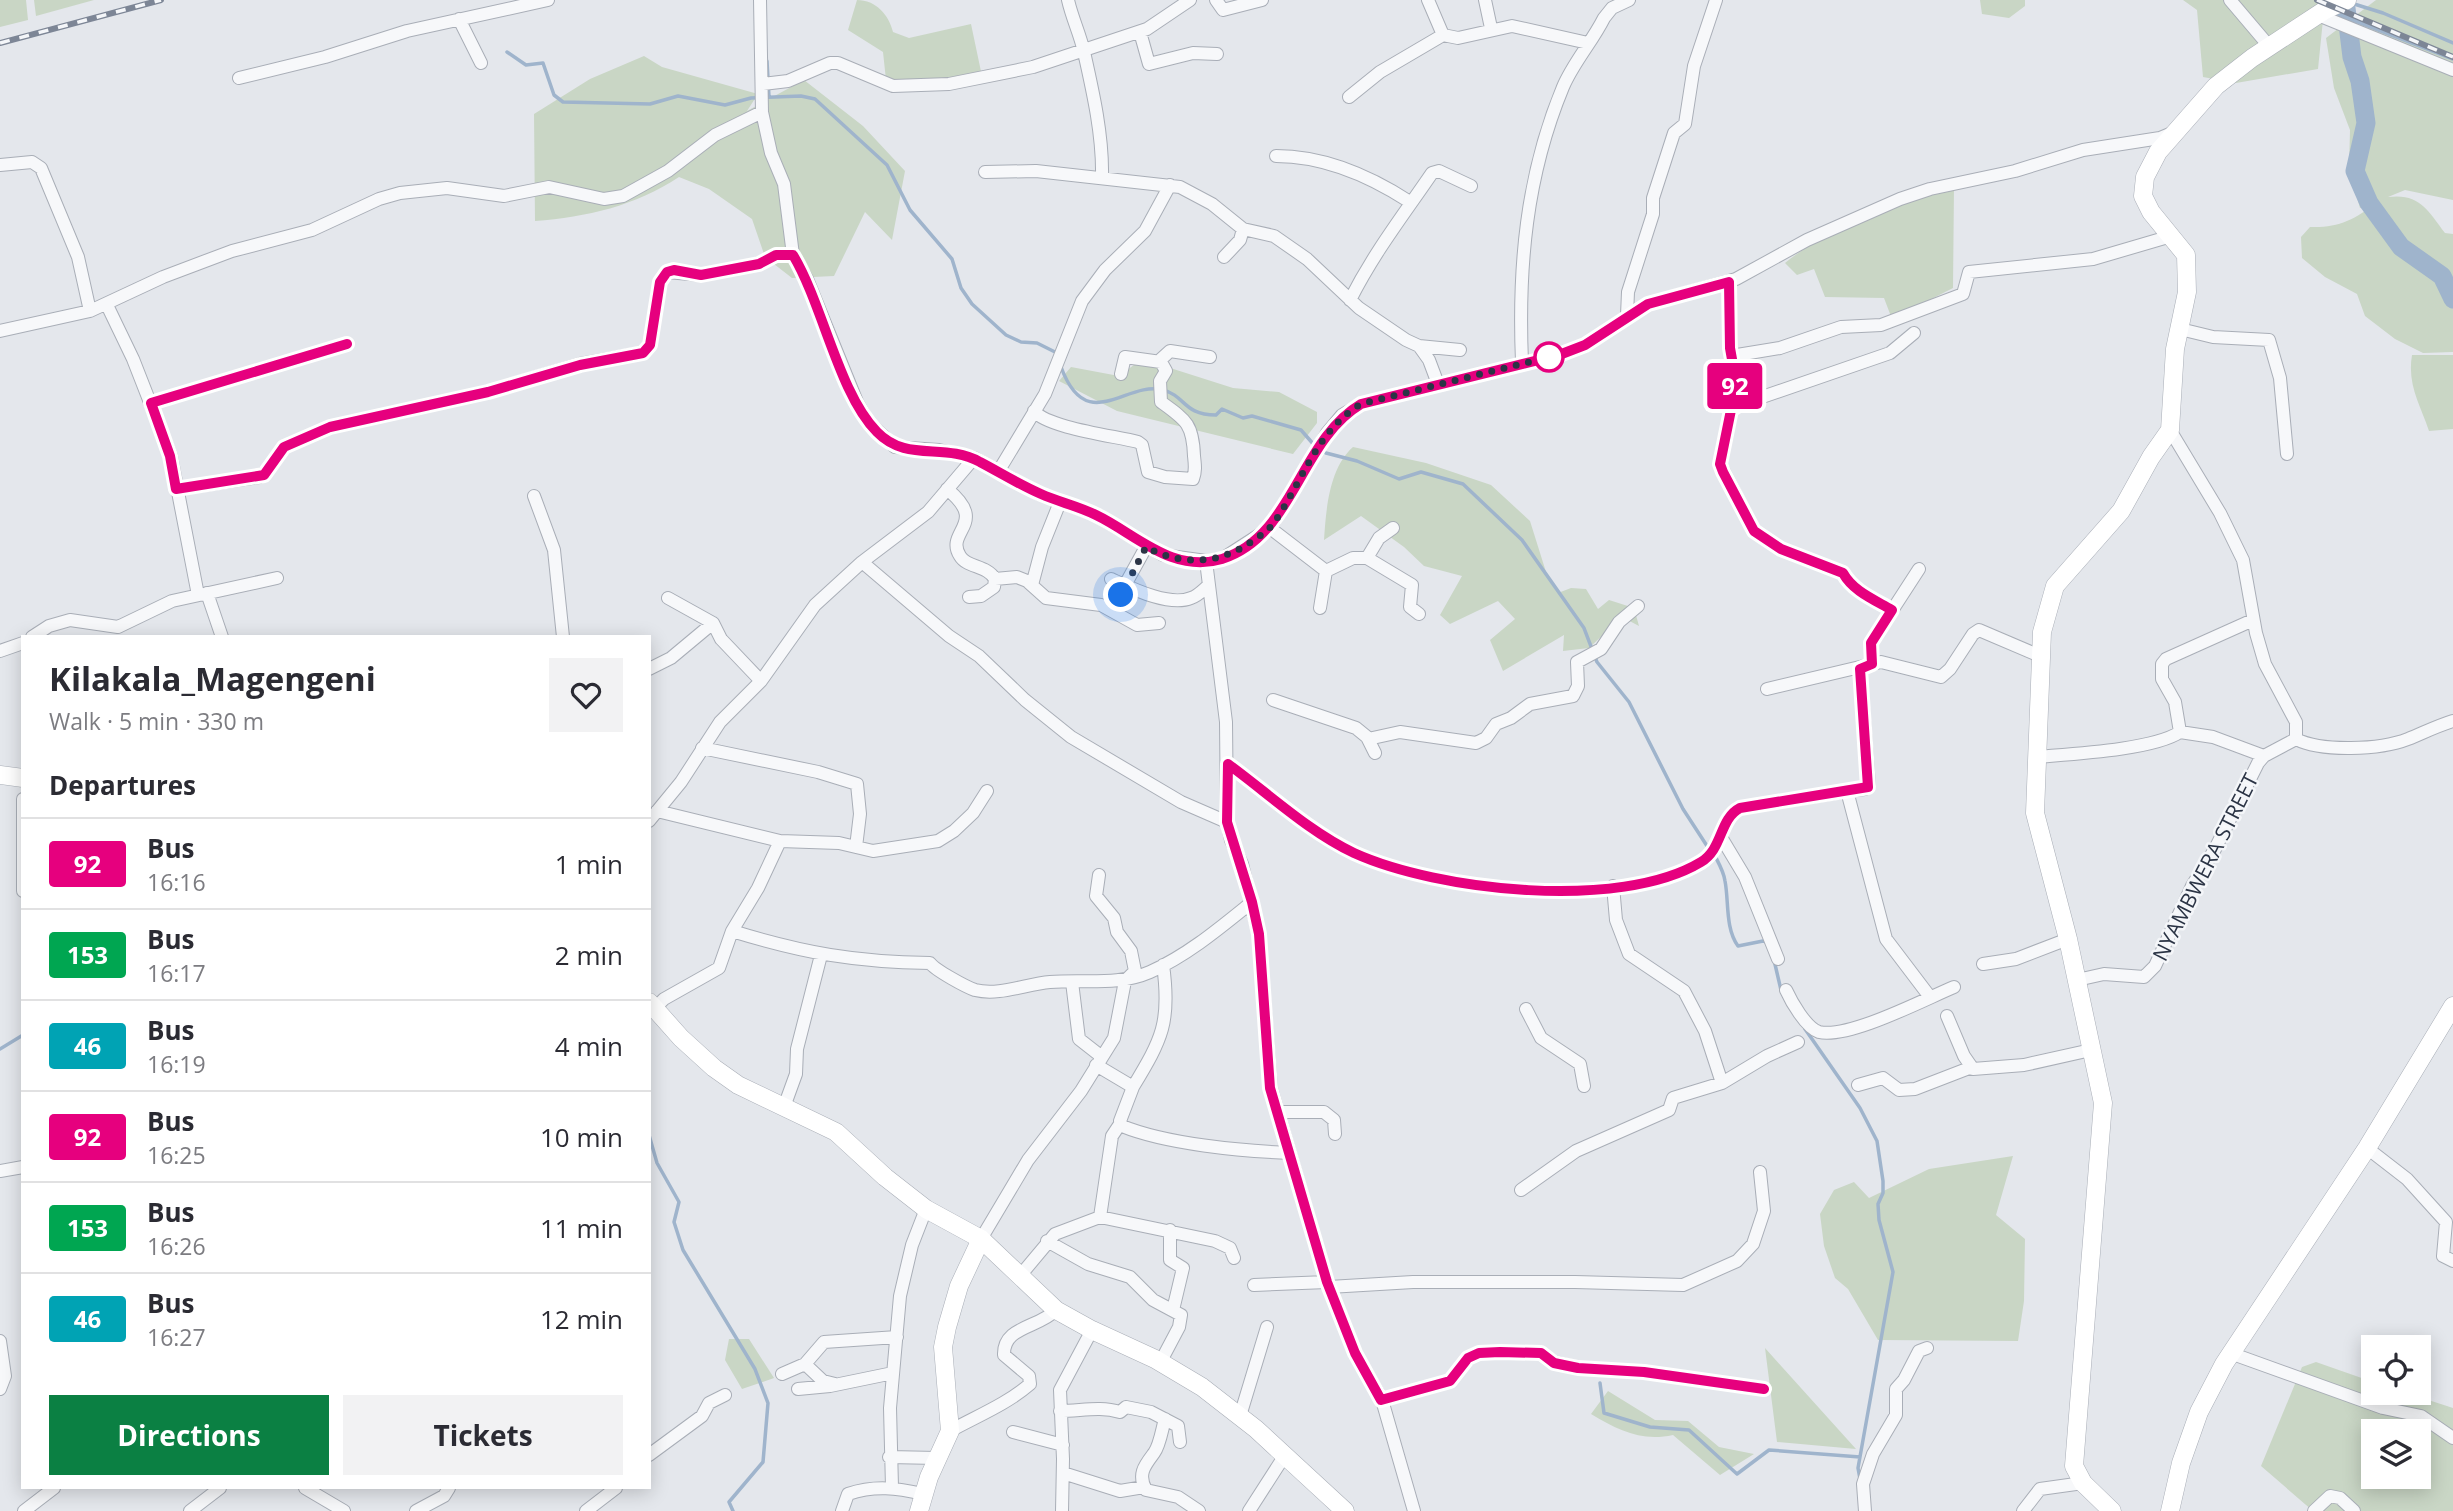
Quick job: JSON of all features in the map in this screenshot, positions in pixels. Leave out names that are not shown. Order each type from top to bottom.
[{"type":"street","points":[[239,78],[306,63],[370,41],[548,0]]},
{"type":"street","points":[[760,0],[762,113],[771,153],[784,184],[793,255],[807,279],[857,402],[878,433],[903,450],[939,450],[974,458],[1060,502],[1094,514],[1163,555],[1206,561],[1222,559],[1270,528],[1327,433],[1342,415],[1379,398],[1559,355],[1585,345],[1626,315],[1648,304],[1729,282],[1807,240],[1900,199],[1930,189],[2015,171],[2083,150],[2160,138],[2176,132]]},
{"type":"street","points":[[1068,0],[1084,51],[1102,149],[1102,177]]},
{"type":"street","points":[[763,84],[788,81],[830,63],[838,63],[893,86],[949,84],[1033,67],[1140,32],[1166,18],[1190,0]]},
{"type":"street","points":[[1216,0],[1223,10],[1262,0]]},
{"type":"street","points":[[1428,0],[1443,35]]},
{"type":"street","points":[[1485,0],[1491,28]]},
{"type":"street","points":[[1522,362],[1524,237],[1529,200],[1550,120],[1564,85],[1588,43],[1612,8],[1629,0]]},
{"type":"street","points":[[1626,315],[1628,292],[1653,214],[1653,198],[1676,128],[1685,124],[1694,66],[1716,0]]},
{"type":"street","points":[[2230,0],[2269,46]]},
{"type":"street","points":[[2112,1511],[2083,1483],[2074,1466],[2103,1102],[2068,939],[2035,813],[2040,656],[2047,611],[2055,586],[2120,512],[2151,457],[2170,430],[2175,349],[2187,292],[2186,255],[2168,237],[2143,196],[2146,177],[2158,152],[2216,86],[2269,46],[2347,0]]},
{"type":"street","points":[[2318,15],[2453,70]]},
{"type":"street","points":[[459,19],[481,63]]},
{"type":"street","points":[[1349,97],[1380,72],[1443,35],[1458,38],[1491,28],[1512,26],[1588,43]]},
{"type":"street","points":[[1140,32],[1150,64],[1193,53],[1217,54]]},
{"type":"street","points":[[0,331],[90,311],[163,277],[232,251],[312,230],[379,199],[400,193],[447,188],[504,196],[549,187],[604,199],[623,196],[668,171],[715,135],[762,113]]},
{"type":"street","points":[[1276,156],[1322,161],[1384,186],[1410,202]]},
{"type":"street","points":[[0,165],[32,162],[41,168],[78,257],[90,311]]},
{"type":"street","points":[[985,172],[1036,171],[1102,177],[1170,185],[1201,197],[1243,229],[1274,236],[1307,260],[1350,300],[1419,346],[1429,360],[1438,384]]},
{"type":"street","points":[[1350,300],[1383,239],[1436,171],[1471,186]]},
{"type":"street","points":[[998,472],[1034,411],[1087,292],[1105,270],[1145,231],[1170,185]]},
{"type":"street","points":[[1224,257],[1240,240],[1243,229]]},
{"type":"street","points":[[1731,356],[1780,348],[1841,327],[1881,325],[1963,294],[1969,272],[2093,259],[2168,237]]},
{"type":"street","points":[[176,489],[264,475],[284,447],[330,427],[488,392],[580,365],[643,353],[650,345],[660,282],[667,272],[674,270],[701,275],[759,264],[776,255],[793,255]]},
{"type":"street","points":[[1729,282],[1731,356],[1740,404]]},
{"type":"street","points":[[107,305],[151,403],[170,456],[202,594],[221,635]]},
{"type":"street","points":[[2180,329],[2213,337],[2269,340],[2280,378],[2287,454]]},
{"type":"street","points":[[1892,610],[1847,583],[1843,573],[1781,549],[1754,531],[1720,464],[1731,410],[1740,404],[1890,353],[1914,333]]},
{"type":"street","points":[[151,403],[347,344]]},
{"type":"street","points":[[1419,346],[1460,350]]},
{"type":"street","points":[[1159,361],[1170,351],[1210,356]]},
{"type":"street","points":[[1034,411],[1044,420],[1103,437],[1138,442],[1142,444],[1147,472],[1169,478],[1193,479],[1195,469],[1191,428],[1175,410],[1161,402],[1160,381],[1166,371],[1159,361],[1125,356],[1121,374]]},
{"type":"street","points":[[2170,430],[2239,551],[2248,578],[2253,620],[2265,664],[2296,722],[2296,738],[2311,747],[2371,746],[2408,739],[2423,730],[2453,721]]},
{"type":"street","points":[[974,458],[928,512],[862,562],[815,605],[761,681],[720,722],[681,782],[653,816],[780,841],[856,847],[873,851],[938,841],[954,831],[973,813],[987,791]]},
{"type":"street","points":[[947,489],[965,506],[968,515],[958,541],[958,553],[962,559],[990,571],[995,579],[994,587],[981,596],[969,597]]},
{"type":"street","points":[[534,496],[554,550],[563,635]]},
{"type":"street","points":[[1032,585],[1042,547],[1060,502]]},
{"type":"street","points":[[1270,528],[1326,571]]},
{"type":"street","points":[[1367,558],[1379,538],[1393,528]]},
{"type":"street","points":[[1117,613],[1125,585],[1146,547]]},
{"type":"street","points":[[1326,571],[1353,558],[1367,558],[1412,584],[1410,607],[1419,614]]},
{"type":"street","points":[[1206,561],[1228,764],[1227,822],[1259,934],[1270,1088],[1328,1285],[1355,1353],[1381,1400],[1414,1511]]},
{"type":"street","points":[[862,562],[949,636],[979,656],[1025,700],[1071,737],[1181,802],[1227,822]]},
{"type":"street","points":[[1228,764],[1313,828],[1365,857],[1494,890],[1575,890],[1671,875],[1700,863],[1721,837],[1725,821],[1740,808],[1865,789],[1869,785],[1866,667],[1871,643],[1919,569]]},
{"type":"street","points":[[1320,608],[1326,571]]},
{"type":"street","points":[[995,579],[1009,576],[1032,585],[1046,598],[1089,602],[1117,613],[1137,625],[1159,623]]},
{"type":"street","points":[[36,635],[61,621],[119,632],[173,601],[277,578]]},
{"type":"street","points":[[1111,579],[1147,595],[1182,600],[1191,598],[1209,585]]},
{"type":"street","points":[[668,598],[713,623],[721,639],[761,681]]},
{"type":"street","points":[[1368,739],[1394,732],[1469,744],[1483,741],[1496,724],[1511,718],[1530,704],[1573,696],[1578,686],[1577,662],[1601,649],[1619,622],[1638,606]]},
{"type":"street","points":[[2180,732],[2175,702],[2162,679],[2163,662],[2253,620]]},
{"type":"street","points":[[651,668],[671,658],[713,623]]},
{"type":"street","points":[[1767,689],[1889,662],[1943,676],[1973,634],[1981,630],[2040,656]]},
{"type":"street","points":[[0,651],[21,644]]},
{"type":"street","points":[[1273,700],[1356,727],[1368,739],[1375,753]]},
{"type":"street","points":[[2036,757],[2124,747],[2170,737],[2180,732],[2213,737],[2264,756]]},
{"type":"street","name":"NYAMBWERA STREET","points":[[2077,980],[2104,974],[2144,977],[2155,966],[2192,886],[2215,849],[2264,756],[2296,738]]},
{"type":"street","points":[[702,748],[818,772],[857,785],[860,814],[856,847]]},
{"type":"street","points":[[0,775],[21,778]]},
{"type":"street","points":[[1847,791],[1886,939],[1930,997]]},
{"type":"street","points":[[1721,837],[1745,877],[1778,959]]},
{"type":"street","points":[[780,841],[758,888],[732,931],[719,968],[652,1005],[681,1038],[714,1068],[836,1132],[885,1177],[926,1209],[981,1239],[1056,1310],[1092,1330],[1161,1361],[1202,1387],[1285,1455],[1345,1511]]},
{"type":"street","points":[[842,1511],[848,1494],[865,1489],[892,1487],[921,1502],[950,1431],[943,1347],[953,1302],[981,1239],[1028,1160],[1059,1123],[1114,1038],[1125,981],[1135,971],[1135,959],[1119,936],[1114,918],[1096,896],[1099,875]]},
{"type":"street","points":[[1613,886],[1616,919],[1629,954],[1684,991],[1705,1031],[1722,1083]]},
{"type":"street","points":[[732,931],[821,955],[891,964],[928,963],[974,990],[1072,982],[1125,981],[1163,965],[1200,943],[1252,902]]},
{"type":"street","points":[[1983,964],[2016,959],[2068,939]]},
{"type":"street","points":[[784,1107],[796,1074],[797,1049],[821,955]]},
{"type":"street","points":[[1100,1217],[1114,1131],[1120,1124],[1133,1087],[1155,1051],[1166,1025],[1163,965]]},
{"type":"street","points":[[1072,982],[1079,1039],[1099,1061],[1133,1087]]},
{"type":"street","points":[[1786,989],[1796,1008],[1821,1032],[1854,1027],[1954,987]]},
{"type":"street","points":[[2170,1511],[2181,1463],[2200,1412],[2230,1353],[2367,1148],[2453,1006]]},
{"type":"street","points":[[1526,1009],[1543,1040],[1580,1064],[1584,1086]]},
{"type":"street","points":[[1947,1016],[1964,1056],[1972,1067],[1980,1070],[2024,1065],[2091,1049]]},
{"type":"street","points":[[1521,1190],[1576,1151],[1669,1110],[1673,1098],[1722,1083],[1767,1056],[1798,1042]]},
{"type":"street","points":[[1858,1085],[1883,1077],[1899,1090],[1915,1089],[1972,1067]]},
{"type":"street","points":[[1277,1112],[1324,1112],[1334,1120],[1335,1134]]},
{"type":"street","points":[[1120,1124],[1160,1139],[1258,1152],[1290,1153]]},
{"type":"street","points":[[2367,1148],[2407,1179],[2446,1222],[2443,1256],[2453,1261]]},
{"type":"street","points":[[0,1171],[21,1167]]},
{"type":"street","points":[[1254,1285],[1575,1282],[1684,1285],[1737,1261],[1753,1244],[1764,1211],[1760,1172]]},
{"type":"street","points":[[892,1487],[889,1457],[893,1373],[902,1287],[912,1245],[926,1209]]},
{"type":"street","points":[[1019,1277],[1047,1241],[1064,1230],[1100,1217],[1223,1243],[1230,1248],[1234,1258]]},
{"type":"street","points":[[1170,1230],[1170,1260],[1183,1268],[1173,1310]]},
{"type":"street","points":[[1047,1241],[1088,1264],[1130,1277],[1153,1300],[1181,1315],[1161,1361]]},
{"type":"street","points":[[950,1431],[995,1405],[1015,1397],[1030,1384],[1029,1376],[1004,1355],[1007,1338],[1013,1332],[1042,1323],[1056,1310]]},
{"type":"street","points":[[1240,1416],[1267,1327]]},
{"type":"street","points":[[1062,1511],[1063,1446],[1059,1390],[1092,1330]]},
{"type":"street","points":[[782,1374],[806,1364],[824,1342],[897,1337]]},
{"type":"street","points":[[0,1341],[5,1376],[0,1388]]},
{"type":"street","points":[[1865,1511],[1863,1484],[1873,1454],[1896,1415],[1893,1398],[1896,1389],[1904,1380],[1919,1351],[1927,1348]]},
{"type":"street","points":[[1381,1400],[1450,1381],[1468,1358],[1479,1353],[1500,1352],[1541,1353],[1554,1363],[1578,1368],[1644,1372],[1764,1389]]},
{"type":"street","points":[[2230,1353],[2383,1408],[2421,1416],[2453,1438]]},
{"type":"street","points":[[806,1364],[823,1381],[839,1384]]},
{"type":"street","points":[[798,1388],[839,1384],[893,1373]]},
{"type":"street","points":[[651,1454],[702,1416],[709,1403],[725,1395]]},
{"type":"street","points":[[1060,1411],[1089,1411],[1100,1407],[1120,1412],[1130,1407],[1165,1419],[1180,1429],[1180,1442]]},
{"type":"street","points":[[1144,1487],[1143,1465],[1155,1450],[1165,1419]]},
{"type":"street","points":[[1013,1432],[1063,1446]]},
{"type":"street","points":[[1249,1511],[1285,1455]]},
{"type":"street","points":[[889,1457],[937,1458]]},
{"type":"street","points":[[1063,1473],[1120,1491],[1144,1487],[1151,1492],[1178,1497],[1199,1511]]},
{"type":"street","points":[[2023,1511],[2040,1489],[2083,1483]]},
{"type":"street","points":[[24,1511],[53,1489]]},
{"type":"street","points":[[190,1511],[219,1489]]},
{"type":"street","points":[[307,1489],[344,1511]]},
{"type":"street","points":[[416,1511],[444,1496],[448,1489]]},
{"type":"street","points":[[586,1511],[615,1489]]},
{"type":"street","points":[[2314,1511],[2330,1496],[2335,1496],[2354,1511]]},
{"type":"green space","points":[[0,0],[26,0],[28,20],[0,27]]},
{"type":"green space","points":[[34,0],[94,0],[36,16]]},
{"type":"green space","points":[[857,0],[876,6],[885,14],[893,32],[909,38],[971,24],[983,81],[886,80],[883,52],[848,30]]},
{"type":"green space","points":[[1980,0],[2025,0],[2025,6],[2009,18],[1982,14]]},
{"type":"green space","points":[[2183,0],[2325,0],[2318,69],[2236,83],[2203,77],[2197,10]]},
{"type":"green space","points":[[2376,0],[2453,0],[2453,200],[2405,190],[2388,197],[2399,196],[2415,200],[2427,210],[2445,233],[2453,234],[2453,352],[2423,353],[2395,339],[2365,316],[2357,294],[2325,277],[2302,258],[2301,237],[2310,227],[2345,222],[2376,203],[2360,208],[2349,169],[2350,130],[2334,88],[2326,38]]},
{"type":"green space","points":[[644,56],[662,67],[758,94],[747,111],[804,80],[863,126],[905,171],[892,240],[865,212],[834,276],[792,278],[765,257],[752,219],[709,189],[679,177],[628,203],[573,217],[535,221],[534,114],[590,79]]},
{"type":"green space","points":[[1954,187],[1953,288],[1892,319],[1884,298],[1825,297],[1814,269],[1797,275],[1785,263],[1843,228],[1889,208]]},
{"type":"green space","points":[[2412,355],[2453,355],[2453,429],[2429,431],[2413,385]]},
{"type":"green space","points":[[1142,359],[1233,388],[1279,392],[1317,412],[1317,423],[1293,454],[1117,411],[1059,381],[1071,367],[1119,376]]},
{"type":"green space","points":[[1353,447],[1426,463],[1491,485],[1530,521],[1546,572],[1558,593],[1571,588],[1586,589],[1598,609],[1609,600],[1634,608],[1639,626],[1622,617],[1589,648],[1563,651],[1564,635],[1503,671],[1490,640],[1515,619],[1498,601],[1450,624],[1440,615],[1462,576],[1424,566],[1404,547],[1361,516],[1324,540],[1330,490],[1339,466]]},
{"type":"green space","points":[[2013,1156],[1996,1215],[2025,1239],[2024,1301],[2018,1341],[1878,1340],[1848,1289],[1835,1278],[1824,1246],[1820,1214],[1834,1190],[1854,1182],[1869,1198],[1929,1169]]},
{"type":"green space","points":[[729,1339],[749,1339],[774,1378],[742,1389],[725,1360]]},
{"type":"green space","points":[[1765,1348],[1856,1449],[1777,1442]]},
{"type":"green space","points":[[2316,1362],[2361,1378],[2361,1405],[2431,1405],[2431,1401],[2453,1408],[2453,1511],[2313,1511],[2261,1466],[2302,1367]]},
{"type":"green space","points":[[1608,1391],[1655,1420],[1688,1421],[1719,1447],[1754,1454],[1720,1475],[1673,1435],[1640,1436],[1591,1414]]},
{"type":"waterway","points":[[2345,0],[2352,57],[2360,81],[2366,123],[2355,171],[2369,203],[2401,247],[2442,276],[2453,299]]},
{"type":"waterway","points":[[2351,3],[2383,13],[2453,43]]},
{"type":"waterway","points":[[2335,13],[2453,59]]},
{"type":"waterway","points":[[507,52],[526,65],[543,63],[554,95],[563,102],[650,104],[678,96],[725,105],[751,98],[801,96],[815,99],[887,165],[910,210],[952,259],[961,288],[972,304],[1006,335],[1021,342],[1037,343],[1057,353]]},
{"type":"waterway","points":[[767,61],[769,97]]},
{"type":"waterway","points":[[1061,367],[1071,388],[1083,399],[1108,401],[1149,389],[1163,390],[1197,412],[1216,415],[1222,409],[1243,418],[1252,416],[1301,430],[1315,446]]},
{"type":"waterway","points":[[1326,453],[1357,461],[1399,479],[1421,472],[1463,484],[1522,540],[1584,628],[1597,662],[1629,702],[1683,809],[1709,849]]},
{"type":"waterway","points":[[1714,854],[1724,878],[1729,923],[1738,946],[1763,941],[1768,943]]},
{"type":"waterway","points":[[1774,960],[1781,990]]},
{"type":"waterway","points":[[1805,1029],[1860,1108],[1877,1141],[1883,1181],[1883,1193],[1878,1204],[1879,1220],[1893,1272],[1858,1468],[1860,1479]]},
{"type":"waterway","points":[[0,1049],[21,1036]]},
{"type":"waterway","points":[[651,1142],[657,1163],[679,1202],[674,1222],[683,1250],[755,1369],[768,1403],[763,1462],[729,1502],[733,1511]]},
{"type":"waterway","points":[[1600,1383],[1604,1413],[1650,1427],[1689,1430],[1737,1474],[1769,1450],[1860,1457]]},
{"type":"railway","points":[[0,43],[161,0]]},
{"type":"railway","points":[[2317,0],[2453,57]]},
{"type":"bus line","name":"92","points":[[347,344],[299,356],[151,403],[170,456],[176,489],[264,475],[284,447],[330,427],[488,392],[561,369],[643,353],[650,345],[660,282],[667,272],[674,270],[701,275],[746,264],[759,264],[781,254],[793,255],[807,279],[845,376],[868,422],[895,447],[903,450],[939,450],[974,458],[1040,494],[1094,514],[1163,555],[1206,561],[1222,559],[1270,528],[1327,433],[1342,415],[1361,404],[1559,355],[1585,345],[1626,315],[1648,304],[1729,282],[1730,348],[1740,404],[1731,410],[1720,464],[1737,502],[1754,531],[1767,542],[1843,573],[1847,583],[1892,610],[1871,643],[1872,664],[1860,669],[1868,787],[1831,795],[1751,804],[1730,814],[1725,821],[1721,837],[1700,863],[1656,879],[1583,890],[1494,890],[1365,857],[1313,828],[1228,764],[1227,822],[1231,840],[1242,864],[1259,934],[1270,1088],[1327,1282],[1355,1353],[1381,1400],[1450,1381],[1460,1364],[1468,1358],[1479,1353],[1500,1352],[1541,1353],[1554,1363],[1578,1368],[1644,1372],[1764,1389]]},
{"type":"route","points":[[1121,595],[1146,547],[1163,555],[1206,561],[1222,559],[1260,536],[1275,521],[1327,433],[1342,415],[1361,404],[1549,357]]}]
